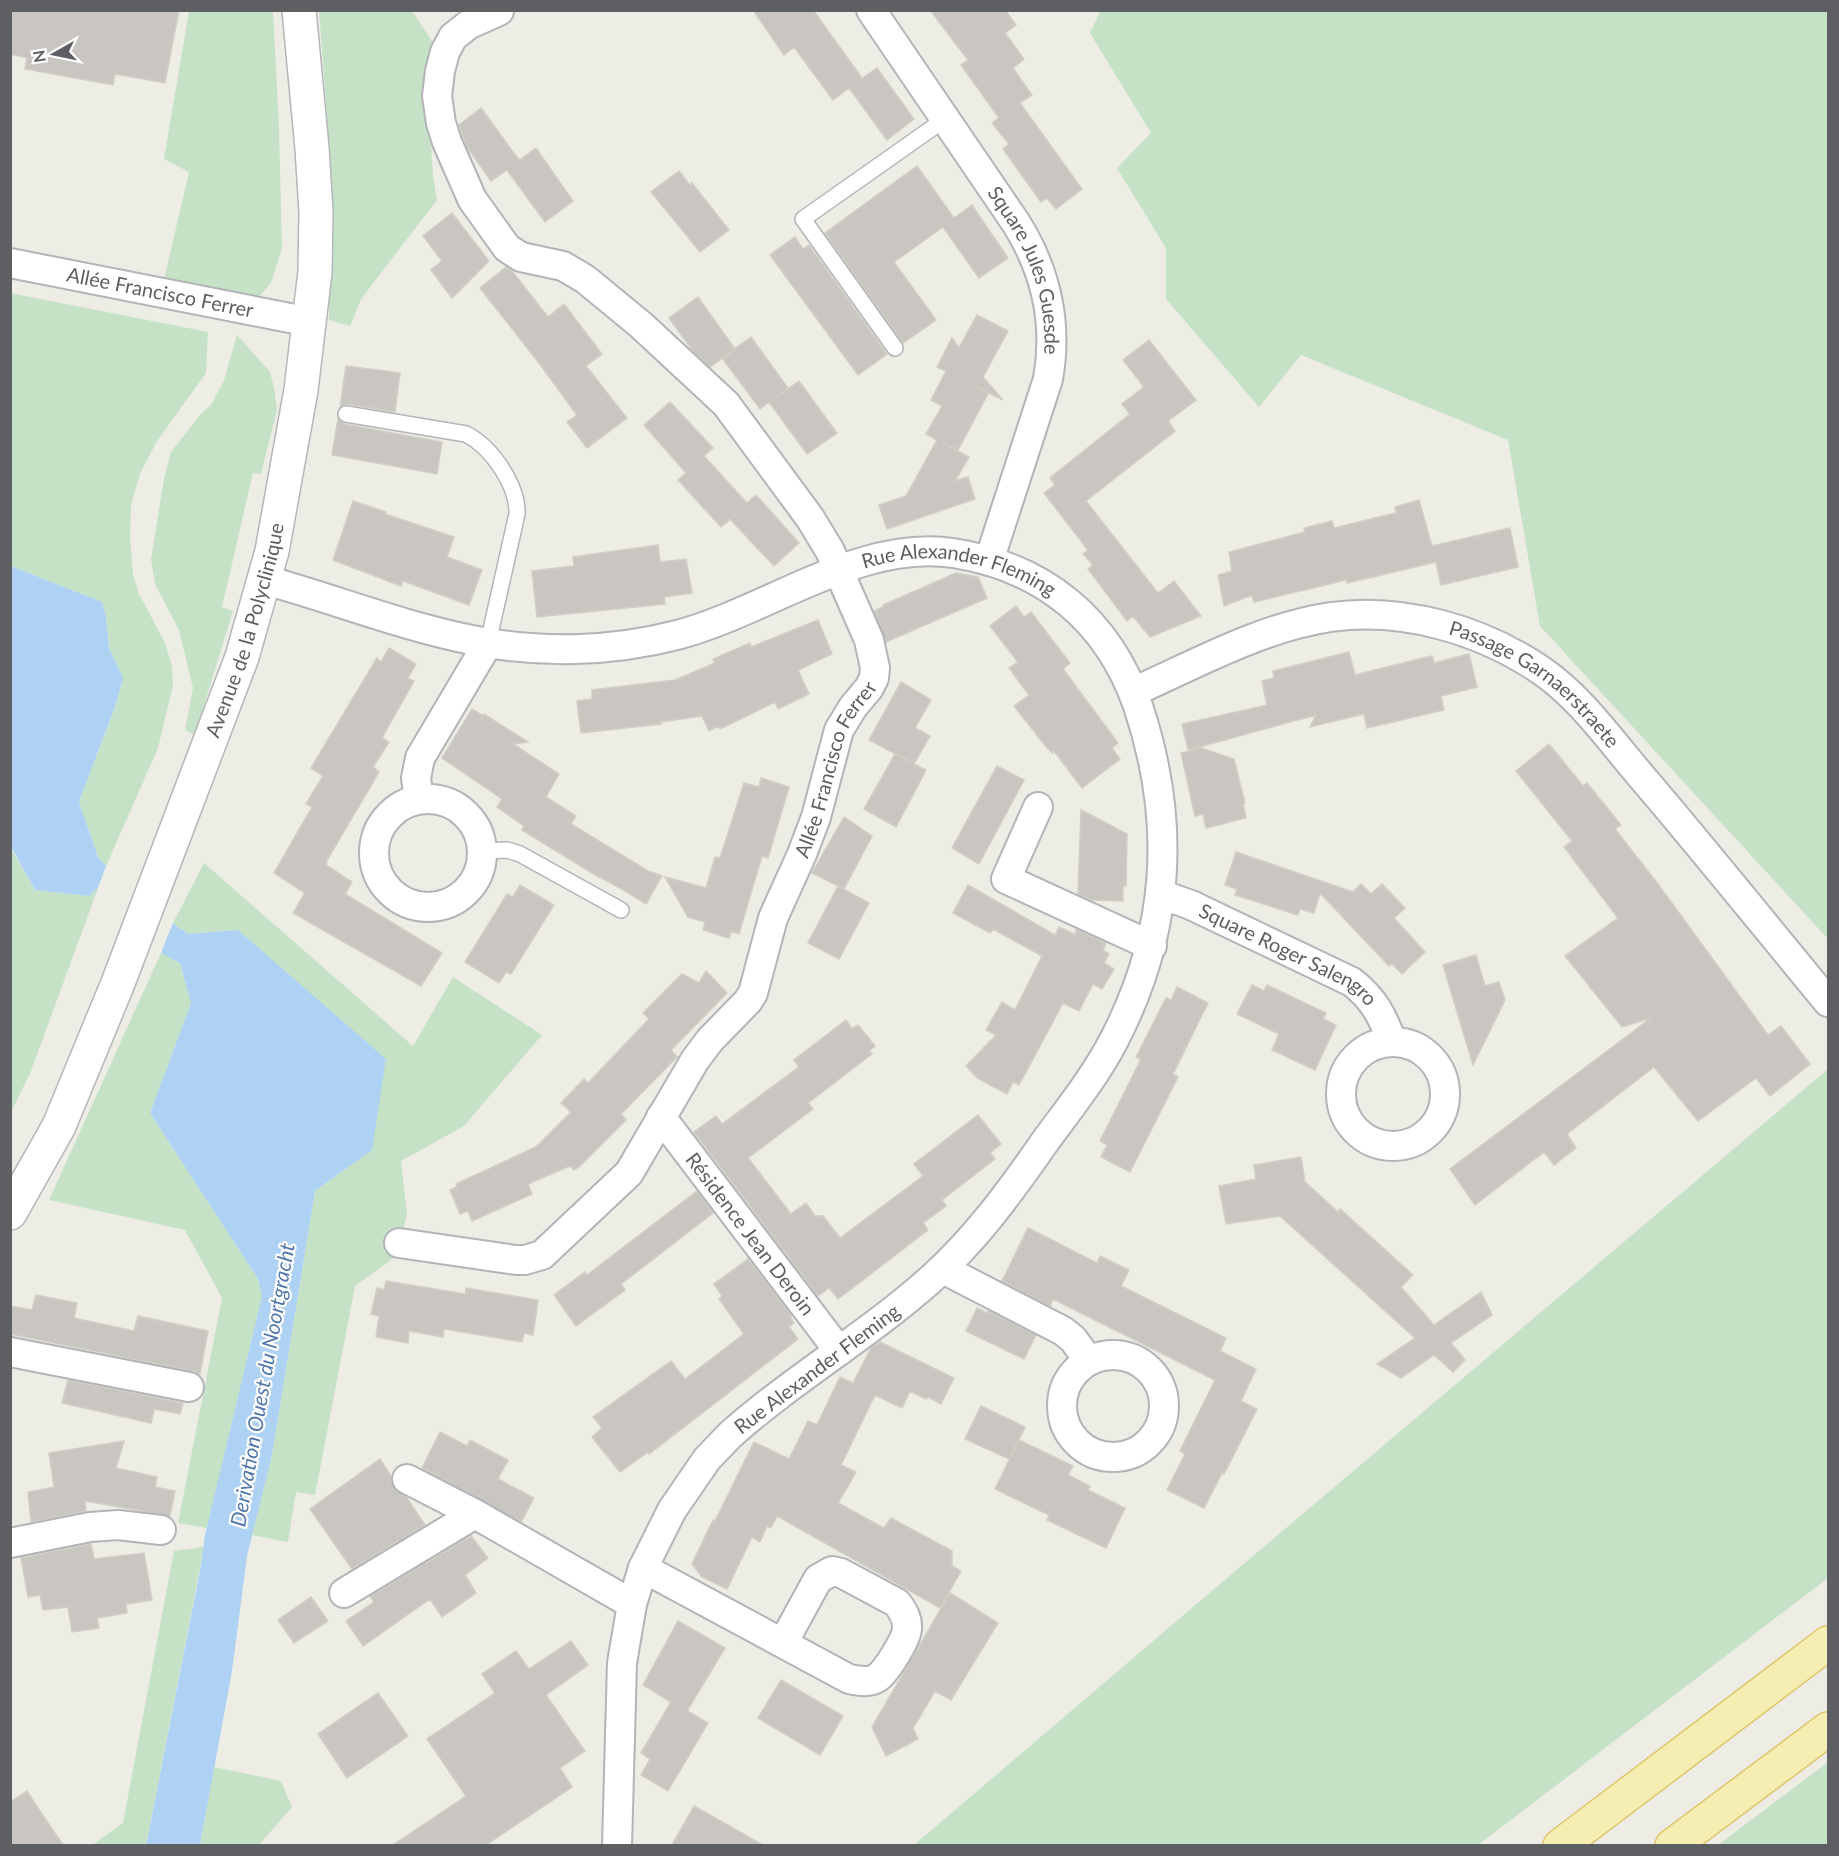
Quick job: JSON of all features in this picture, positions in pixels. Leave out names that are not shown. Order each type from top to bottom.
[{"type":"main road","points":[[1560,1845],[1828,1643]]},
{"type":"main road","points":[[1672,1845],[1828,1729]]},
{"type":"street","name":"Avenue de la Polyclinique","points":[[10,1213],[59,1126],[88,1059],[224,709],[265,580],[292,450],[315,272],[316,212],[299,10]]},
{"type":"street","name":"Square Jules Guesde","points":[[871,10],[1026,239],[1040,269],[1051,318],[1052,350],[1048,379],[989,561]]},
{"type":"street","name":"Allée Francisco Ferrer","points":[[399,1243],[525,1260],[542,1255],[629,1173],[702,1050],[742,1009],[753,993],[772,918],[802,854],[816,817],[839,730],[853,707],[869,688],[874,678],[875,668],[872,647],[840,571],[810,518],[736,417],[716,394],[641,325],[585,279],[563,266],[521,257],[507,248],[472,199],[441,123],[437,96],[440,71],[445,52],[453,38],[468,25],[499,11]]},
{"type":"street","name":"Allée Francisco Ferrer","points":[[10,263],[310,322]]},
{"type":"street","name":"Rue Alexander Fleming","points":[[265,580],[436,631],[488,643],[527,648],[572,649],[612,646],[686,633],[840,571],[889,555],[924,551],[955,553],[989,561],[1027,576],[1077,609],[1112,650],[1133,692],[1147,735],[1158,795],[1162,842],[1160,894],[1152,946],[1129,1008],[1113,1042],[1093,1075],[1005,1199],[943,1269],[890,1313],[742,1425],[718,1446],[684,1490],[643,1568],[632,1604],[622,1663],[618,1845]]},
{"type":"street","name":"Passage Garnaerstraete","points":[[1133,692],[1254,639],[1331,617],[1370,615],[1409,618],[1447,627],[1485,641],[1543,672],[1578,703],[1685,827],[1828,1002]]},
{"type":"street","points":[[419,799],[416,778],[420,758],[488,643]]},
{"type":"street","points":[[419,799],[440,800],[459,808],[474,824],[480,837],[482,851],[481,866],[475,880],[466,891],[440,906],[425,907],[411,904],[397,897],[386,887],[376,867],[374,852],[376,837],[382,824],[404,804],[419,799]]},
{"type":"street","points":[[1038,807],[1006,879],[1152,946]]},
{"type":"street","name":"Square Roger Salengro","points":[[1160,894],[1191,905],[1352,982],[1378,1007],[1392,1042]]},
{"type":"street","name":"Résidence Jean Deroin","points":[[661,1118],[839,1351]]},
{"type":"street","points":[[943,1269],[1063,1331],[1089,1361]]},
{"type":"street","points":[[10,1352],[189,1387]]},
{"type":"street","points":[[407,1479],[475,1514],[632,1604]]},
{"type":"street","points":[[345,1593],[475,1514]]},
{"type":"street","points":[[10,1543],[90,1527],[118,1526],[161,1530]]},
{"type":"street","points":[[643,1568],[783,1644]]},
{"type":"lane","points":[[895,348],[803,219],[945,119]]},
{"type":"lane","points":[[346,414],[466,434],[482,444],[511,483],[518,503],[517,514],[488,643]]},
{"type":"lane","points":[[482,851],[507,850],[520,854],[621,910]]},
{"type":"green space","points":[[1101,10],[1828,11],[1828,939],[1540,626],[1508,440],[1301,355],[1259,407],[1166,299],[1166,248],[1117,168],[1151,133],[1090,33]]},
{"type":"green space","points":[[189,11],[273,11],[282,248],[271,283],[257,299],[164,280],[189,172],[164,159]]},
{"type":"green space","points":[[319,11],[412,11],[432,41],[428,95],[433,176],[437,200],[361,299],[350,326],[329,320],[330,155]]},
{"type":"green space","points":[[10,293],[208,332],[206,373],[157,441],[140,474],[131,505],[130,537],[133,574],[139,594],[165,643],[172,666],[173,685],[158,748],[106,866],[98,857],[79,802],[116,705],[123,678],[109,648],[102,602],[11,566]]},
{"type":"green space","points":[[237,335],[270,372],[277,410],[261,474],[253,473],[222,607],[233,611],[195,735],[185,730],[193,688],[179,630],[155,584],[151,559],[164,479],[171,452],[200,415],[211,405],[224,380]]},
{"type":"green space","points":[[10,847],[35,890],[89,896],[98,888],[31,1071],[11,1112]]},
{"type":"green space","points":[[204,863],[413,1046],[453,977],[542,1035],[464,1126],[401,1161],[407,1214],[398,1255],[355,1286],[315,1495],[296,1492],[288,1542],[252,1535],[272,1455],[315,1191],[372,1150],[238,930],[188,934],[173,923]]},
{"type":"green space","points":[[161,953],[180,963],[191,1003],[150,1113],[258,1279],[262,1296],[207,1528],[178,1523],[222,1298],[185,1230],[49,1200]]},
{"type":"green space","points":[[1828,1069],[1828,1578],[1478,1845],[914,1845],[1240,1567]]},
{"type":"green space","points":[[204,1547],[146,1845],[91,1846],[123,1823],[174,1551]]},
{"type":"green space","points":[[1828,1762],[1828,1845],[1718,1845]]},
{"type":"green space","points":[[214,1767],[281,1781],[292,1807],[259,1845],[200,1846]]},
{"type":"water","points":[[11,566],[102,602],[109,648],[123,678],[116,704],[79,802],[98,857],[106,866],[98,888],[89,896],[35,890],[11,847]]},
{"type":"water","name":"Derivation Ouest du Noortgracht","points":[[173,923],[188,934],[238,930],[386,1059],[372,1150],[315,1191],[272,1455],[247,1556],[232,1671],[200,1845],[146,1846],[205,1535],[262,1296],[258,1279],[150,1113],[191,1003],[180,963],[161,953]]},
{"type":"building","points":[[10,10],[179,10],[165,83],[115,74],[113,85],[25,69],[27,58],[10,54]]},
{"type":"building","points":[[753,10],[813,10],[862,78],[860,80],[877,68],[914,119],[887,140],[849,88],[833,100],[794,47],[784,55]]},
{"type":"building","points":[[930,10],[1005,10],[1016,25],[1005,33],[1024,59],[1013,68],[1032,95],[1020,103],[1082,189],[1056,209],[1047,198],[1041,202],[1003,149],[1009,144],[992,123],[999,118],[961,65],[968,60]]},
{"type":"building","points":[[481,108],[519,160],[517,162],[536,148],[573,201],[545,222],[507,170],[491,181],[467,147],[459,125]]},
{"type":"building","points":[[917,166],[954,218],[972,205],[1008,258],[979,278],[943,227],[894,262],[936,320],[903,343],[825,233]]},
{"type":"building","points":[[679,171],[690,185],[692,183],[729,230],[700,252],[651,192]]},
{"type":"building","points":[[452,213],[489,261],[452,298],[431,270],[442,261],[423,236]]},
{"type":"building","points":[[795,237],[803,249],[809,245],[887,354],[858,375],[770,255]]},
{"type":"building","points":[[506,267],[512,271],[548,317],[564,304],[602,354],[586,366],[627,418],[587,448],[567,422],[577,415],[480,288]]},
{"type":"building","points":[[698,297],[735,349],[710,367],[693,351],[669,318]]},
{"type":"building","points":[[977,315],[1008,331],[983,377],[1003,400],[977,387],[988,394],[958,450],[943,443],[969,457],[955,481],[968,477],[975,499],[887,529],[879,505],[906,496],[937,440],[926,434],[942,406],[931,400],[946,371],[937,367],[952,338],[959,348]]},
{"type":"building","points":[[751,337],[788,388],[774,399],[799,381],[837,433],[807,454],[769,402],[760,409],[722,358]]},
{"type":"building","points":[[1149,340],[1196,400],[1168,421],[1175,431],[1086,501],[1158,593],[1174,581],[1201,616],[1150,637],[1133,616],[1127,621],[1088,569],[1093,565],[1083,554],[1088,550],[1044,493],[1055,485],[1050,478],[1130,414],[1122,404],[1144,387],[1123,360]]},
{"type":"building","points":[[346,366],[400,373],[395,412],[348,404],[340,407]]},
{"type":"building","points":[[670,402],[713,448],[704,456],[747,503],[756,495],[799,543],[774,566],[730,519],[721,527],[678,480],[686,473],[644,425]]},
{"type":"building","points":[[338,419],[344,424],[442,442],[437,474],[332,455]]},
{"type":"building","points":[[1419,500],[1432,546],[1510,528],[1518,567],[1441,585],[1436,562],[1254,602],[1252,595],[1224,606],[1218,575],[1232,571],[1229,552],[1305,532],[1304,528],[1332,521],[1334,528],[1396,513],[1395,507]]},
{"type":"building","points":[[353,501],[454,537],[447,557],[482,570],[469,605],[403,581],[401,586],[333,560]]},
{"type":"building","points":[[658,545],[660,562],[686,559],[692,593],[664,597],[665,604],[537,617],[532,571],[574,566],[573,557]]},
{"type":"building","points":[[956,573],[978,577],[987,598],[886,642],[874,611]]},
{"type":"building","points":[[1016,606],[1024,617],[1031,612],[1070,663],[1063,669],[1118,743],[1112,748],[1120,759],[1082,788],[1054,751],[1052,753],[1014,706],[1029,695],[1009,668],[1018,662],[990,626]]},
{"type":"building","points":[[818,620],[832,654],[798,670],[809,694],[778,709],[775,702],[720,729],[718,726],[709,731],[702,716],[661,722],[661,724],[581,733],[577,701],[592,699],[592,690],[675,680],[715,663],[713,659],[750,643],[751,647]]},
{"type":"building","points":[[389,648],[416,664],[408,678],[414,681],[382,738],[389,742],[373,767],[379,772],[326,865],[352,882],[345,894],[442,953],[421,986],[293,913],[305,893],[274,873],[312,807],[306,804],[323,776],[311,768],[377,658],[381,662]]},
{"type":"building","points":[[1349,652],[1355,675],[1432,656],[1434,663],[1469,654],[1477,687],[1441,696],[1444,710],[1367,728],[1364,714],[1310,727],[1316,715],[1188,750],[1182,724],[1267,705],[1262,681],[1274,678],[1273,671]]},
{"type":"building","points":[[901,682],[931,700],[915,728],[930,736],[914,764],[926,770],[896,827],[864,809],[895,754],[911,762],[869,740]]},
{"type":"building","points":[[472,709],[528,742],[513,744],[559,774],[546,797],[576,816],[571,824],[648,871],[662,876],[646,904],[522,830],[524,826],[497,807],[502,799],[442,758]]},
{"type":"building","points":[[1549,744],[1583,786],[1587,783],[1621,825],[1615,829],[1768,1035],[1781,1026],[1810,1064],[1770,1096],[1756,1078],[1698,1121],[1654,1067],[1567,1134],[1576,1148],[1554,1165],[1544,1152],[1475,1205],[1450,1169],[1651,1018],[1622,1027],[1565,956],[1618,918],[1564,847],[1572,841],[1516,771]]},
{"type":"building","points":[[1201,748],[1234,759],[1245,803],[1243,804],[1246,818],[1206,828],[1203,814],[1195,816],[1181,753]]},
{"type":"building","points":[[997,766],[1024,780],[979,864],[952,848]]},
{"type":"building","points":[[761,778],[789,787],[768,858],[762,856],[739,934],[731,931],[729,938],[703,930],[705,922],[688,917],[665,877],[706,888],[715,857],[720,858],[744,783],[759,787]]},
{"type":"building","points":[[1081,810],[1127,834],[1126,886],[1123,886],[1123,901],[1091,900],[1078,894]]},
{"type":"building","points":[[844,817],[872,836],[844,889],[812,873]]},
{"type":"building","points":[[1236,852],[1353,892],[1361,884],[1371,894],[1382,884],[1405,908],[1394,918],[1425,952],[1402,974],[1392,964],[1389,966],[1320,893],[1314,913],[1300,909],[1298,915],[1235,895],[1237,889],[1225,885]]},
{"type":"building","points":[[520,885],[554,905],[511,974],[506,972],[499,983],[465,962],[507,894],[513,897]]},
{"type":"building","points":[[968,885],[1055,935],[1059,927],[1076,935],[1076,929],[1106,943],[1103,950],[1109,954],[1104,963],[1114,969],[1102,989],[1093,984],[1079,1011],[1063,1003],[1019,1085],[1013,1082],[1007,1094],[977,1078],[966,1066],[996,1035],[986,1030],[1002,1002],[1015,1010],[1042,956],[993,929],[990,933],[953,913]]},
{"type":"building","points":[[838,886],[869,903],[839,959],[808,943]]},
{"type":"building","points":[[1476,955],[1485,986],[1499,982],[1505,1000],[1473,1065],[1443,965]]},
{"type":"building","points":[[706,971],[727,993],[671,1050],[677,1057],[621,1114],[626,1120],[580,1166],[574,1170],[570,1166],[528,1184],[532,1194],[472,1221],[468,1211],[460,1214],[450,1190],[457,1187],[456,1184],[536,1147],[571,1112],[561,1103],[584,1079],[588,1083],[649,1019],[643,1013],[682,974],[699,983]]},
{"type":"building","points":[[1252,985],[1264,991],[1267,985],[1326,1013],[1323,1019],[1336,1025],[1315,1070],[1272,1050],[1279,1034],[1237,1014]]},
{"type":"building","points":[[1177,987],[1208,1003],[1173,1074],[1178,1077],[1130,1172],[1101,1157],[1107,1145],[1100,1141],[1141,1059],[1136,1057],[1166,998],[1171,1000]]},
{"type":"building","points":[[846,1020],[852,1029],[858,1025],[875,1046],[869,1051],[872,1054],[808,1103],[813,1109],[748,1158],[791,1214],[806,1203],[815,1216],[823,1216],[840,1238],[923,1176],[914,1164],[978,1115],[1001,1144],[990,1153],[995,1159],[942,1200],[946,1206],[923,1223],[928,1230],[838,1299],[829,1288],[818,1296],[694,1132],[716,1116],[722,1124],[799,1067],[794,1060]]},
{"type":"building","points":[[1301,1157],[1305,1182],[1338,1212],[1340,1209],[1413,1275],[1401,1287],[1434,1325],[1481,1292],[1492,1315],[1451,1343],[1465,1360],[1453,1372],[1434,1355],[1401,1378],[1377,1364],[1415,1338],[1280,1216],[1226,1224],[1219,1186],[1256,1179],[1254,1165]]},
{"type":"building","points":[[697,1191],[713,1213],[621,1284],[625,1290],[576,1326],[554,1295],[585,1272],[587,1275]]},
{"type":"building","points":[[1028,1228],[1097,1263],[1100,1256],[1129,1270],[1121,1286],[1226,1338],[1220,1351],[1256,1369],[1241,1401],[1257,1409],[1204,1508],[1167,1490],[1185,1454],[1180,1451],[1215,1380],[1053,1299],[1050,1306],[1002,1281]]},
{"type":"building","points":[[748,1259],[792,1316],[790,1317],[794,1323],[789,1327],[798,1339],[649,1454],[648,1452],[620,1472],[592,1437],[602,1428],[593,1417],[671,1361],[685,1379],[744,1334],[719,1299],[722,1296],[714,1284]]},
{"type":"building","points":[[386,1281],[465,1294],[466,1288],[538,1300],[533,1335],[524,1333],[522,1342],[444,1329],[443,1337],[409,1331],[408,1343],[376,1337],[379,1316],[371,1314],[377,1288],[384,1290]]},
{"type":"building","points":[[36,1295],[77,1303],[74,1318],[134,1331],[138,1316],[208,1331],[200,1374],[10,1334],[10,1306],[32,1310]]},
{"type":"building","points":[[977,1308],[987,1313],[988,1311],[1036,1335],[1024,1359],[966,1331]]},
{"type":"building","points":[[880,1342],[954,1378],[941,1404],[910,1391],[902,1408],[875,1395],[841,1465],[856,1472],[838,1503],[884,1528],[891,1518],[952,1551],[952,1566],[961,1571],[940,1608],[777,1516],[771,1528],[767,1526],[760,1542],[752,1537],[727,1589],[702,1577],[692,1564],[754,1442],[789,1459],[808,1421],[817,1425],[840,1377],[853,1383],[871,1348]]},
{"type":"building","points":[[68,1380],[183,1403],[180,1414],[154,1409],[151,1423],[62,1403]]},
{"type":"building","points":[[981,1406],[1025,1427],[1009,1459],[965,1439]]},
{"type":"building","points":[[440,1432],[467,1446],[470,1440],[508,1460],[498,1479],[534,1498],[521,1522],[422,1468]]},
{"type":"building","points":[[1019,1440],[1073,1466],[1068,1475],[1090,1486],[1088,1490],[1125,1508],[1106,1548],[1047,1520],[1049,1515],[995,1489]]},
{"type":"building","points":[[124,1441],[116,1468],[157,1477],[155,1487],[175,1491],[170,1516],[85,1501],[86,1511],[31,1522],[28,1492],[54,1487],[49,1453]]},
{"type":"building","points":[[380,1459],[391,1476],[394,1488],[407,1498],[425,1525],[352,1569],[310,1509]]},
{"type":"building","points":[[471,1536],[488,1558],[465,1575],[476,1593],[442,1617],[430,1599],[363,1646],[346,1621],[374,1602],[370,1596]]},
{"type":"building","points":[[91,1544],[94,1559],[144,1553],[152,1600],[126,1604],[127,1613],[97,1618],[99,1628],[72,1632],[68,1607],[43,1610],[40,1595],[28,1597],[21,1558]]},
{"type":"building","points":[[950,1593],[998,1623],[951,1700],[935,1691],[913,1728],[918,1739],[886,1756],[872,1727]]},
{"type":"building","points":[[311,1597],[328,1621],[294,1643],[278,1620]]},
{"type":"building","points":[[678,1621],[725,1648],[687,1711],[708,1723],[668,1791],[641,1775],[650,1759],[641,1753],[671,1702],[643,1685]]},
{"type":"building","points":[[571,1641],[588,1665],[546,1695],[585,1751],[560,1768],[572,1787],[486,1845],[393,1845],[466,1796],[427,1739],[495,1693],[482,1674],[516,1651],[529,1669]]},
{"type":"building","points":[[781,1680],[843,1716],[820,1755],[758,1718]]},
{"type":"building","points":[[378,1693],[408,1736],[347,1778],[318,1734]]},
{"type":"building","points":[[27,1791],[63,1845],[10,1845],[10,1802]]},
{"type":"building","points":[[694,1806],[763,1845],[672,1845]]}]
